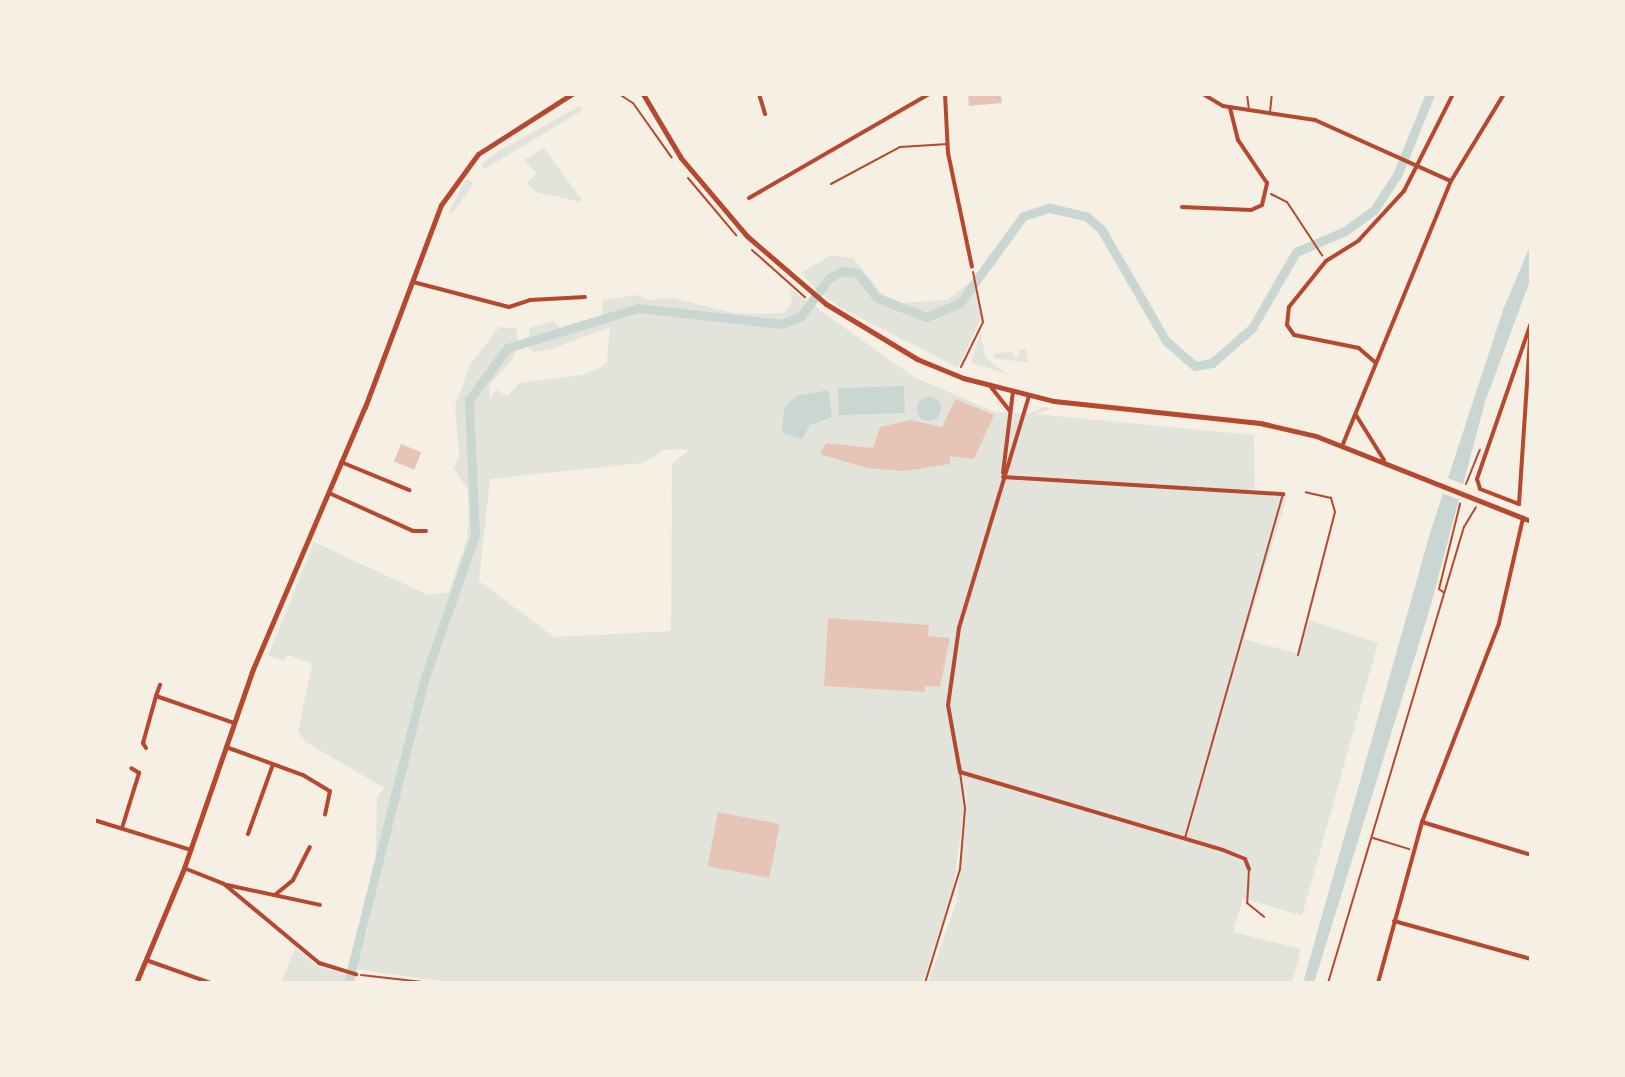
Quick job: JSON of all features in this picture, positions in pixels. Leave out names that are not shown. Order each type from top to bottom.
[{"type":"main road","points":[[136,983],[191,850],[234,723],[341,462],[441,205],[463,170],[506,131],[572,94]]},
{"type":"main road","points":[[642,95],[681,158],[723,210],[826,304],[917,359],[991,387],[1029,396],[1260,423],[1343,444],[1531,521]]},
{"type":"street","points":[[759,94],[765,114]]},
{"type":"street","points":[[749,198],[929,94]]},
{"type":"street","points":[[945,94],[948,144],[972,270]]},
{"type":"street","points":[[1203,94],[1230,108],[1315,120],[1397,154],[1451,181]]},
{"type":"street","points":[[1376,363],[1359,348],[1294,335],[1287,318],[1296,296],[1326,261],[1366,232],[1404,191],[1453,94]]},
{"type":"street","points":[[1343,444],[1451,181],[1504,94]]},
{"type":"street","points":[[1182,207],[1258,209],[1266,193],[1263,173],[1232,128],[1230,108]]},
{"type":"street","points":[[411,282],[509,307],[530,300],[585,297]]},
{"type":"street","points":[[1531,324],[1523,501],[1514,503],[1480,489],[1477,473],[1531,324]]},
{"type":"street","points":[[991,387],[1010,412]]},
{"type":"street","points":[[1003,477],[1013,392]]},
{"type":"street","points":[[1029,396],[959,628],[948,689],[960,772],[1245,859],[1249,869]]},
{"type":"street","points":[[1356,414],[1384,460]]},
{"type":"street","points":[[341,462],[409,490]]},
{"type":"street","points":[[1003,477],[1283,494]]},
{"type":"street","points":[[328,492],[413,531],[426,531]]},
{"type":"street","points":[[1378,983],[1422,822],[1499,623],[1523,518]]},
{"type":"street","points":[[146,748],[143,743],[160,685]]},
{"type":"street","points":[[156,696],[234,723]]},
{"type":"street","points":[[226,747],[273,764],[330,791],[325,814]]},
{"type":"street","points":[[248,834],[273,764]]},
{"type":"street","points":[[122,828],[139,773],[131,768]]},
{"type":"street","points":[[94,820],[191,850]]},
{"type":"street","points":[[1422,822],[1531,855]]},
{"type":"street","points":[[274,895],[293,880],[310,847]]},
{"type":"street","points":[[184,868],[224,884],[320,905]]},
{"type":"street","points":[[224,884],[314,960],[356,974]]},
{"type":"street","points":[[1393,921],[1531,959]]},
{"type":"street","points":[[146,960],[211,983]]},
{"type":"lane","points":[[1247,94],[1250,111]]},
{"type":"lane","points":[[1270,113],[1272,94]]},
{"type":"lane","points":[[831,184],[900,147],[948,144]]},
{"type":"lane","points":[[1298,655],[1335,512],[1331,498],[1306,492]]},
{"type":"lane","points":[[1185,839],[1283,494]]},
{"type":"lane","points":[[925,983],[960,869],[965,808],[960,772]]},
{"type":"lane","points":[[1249,869],[1247,903],[1264,917]]},
{"type":"path","points":[[1266,193],[1287,202],[1318,251]]},
{"type":"path","points":[[961,367],[983,322],[979,289],[972,270]]},
{"type":"path","points":[[1444,593],[1439,589],[1460,504]]},
{"type":"path","points":[[1328,983],[1464,527],[1477,507]]},
{"type":"path","points":[[1373,837],[1414,850]]},
{"type":"path","points":[[356,974],[432,983]]},
{"type":"shaded area","points":[[580,106],[583,110],[483,170],[482,163],[504,148]]},
{"type":"shaded area","points":[[544,148],[582,200],[580,202],[536,192],[527,183],[537,173],[524,160]]},
{"type":"shaded area","points":[[466,179],[474,183],[451,215],[449,212]]},
{"type":"shaded area","points":[[1531,244],[1531,278],[1485,402],[1430,608],[1314,983],[1303,983],[1431,530],[1503,310]]},
{"type":"shaded area","points":[[831,255],[853,258],[881,293],[901,303],[947,300],[974,279],[981,318],[958,368],[841,308],[816,289],[801,273]]},
{"type":"shaded area","points":[[790,289],[914,377],[995,412],[1029,414],[1044,407],[1051,409],[1035,414],[1254,435],[1255,493],[1287,496],[1244,639],[1299,654],[1309,620],[1378,643],[1302,916],[1243,898],[1233,932],[1301,949],[1292,983],[928,983],[957,900],[968,778],[953,891],[922,983],[454,983],[347,968],[360,952],[368,928],[375,889],[377,797],[384,788],[306,742],[298,732],[312,664],[288,655],[284,661],[268,656],[314,542],[428,595],[449,592],[467,539],[469,512],[468,491],[454,468],[459,456],[455,406],[470,365],[499,327],[516,328],[518,341],[514,357],[490,384],[489,400],[496,390],[508,396],[519,383],[582,375],[602,367],[607,362],[610,327],[552,349],[534,352],[527,347],[530,328],[554,321],[564,333],[600,321],[603,300],[637,295],[649,300],[673,298],[733,313],[762,314],[784,313],[792,301]],"holes":[[[690,449],[672,464],[671,631],[554,637],[479,581],[490,479],[642,463],[665,450]],[[993,785],[1243,855],[1245,863],[1227,853]]]},
{"type":"shaded area","points":[[980,332],[986,358],[1007,374],[971,363]]},
{"type":"shaded area","points":[[1026,349],[1028,362],[995,359],[994,354],[1013,351],[1014,358],[1019,357],[1019,350]]},
{"type":"shaded area","points":[[904,386],[905,413],[839,415],[838,388]]},
{"type":"shaded area","points":[[828,390],[832,417],[810,425],[802,439],[782,433],[784,408],[796,396]]},
{"type":"shaded area","points":[[929,397],[940,404],[941,409],[934,420],[929,421],[918,414],[917,409],[924,398]]},
{"type":"shaded area","points":[[295,948],[317,966],[356,978],[355,983],[281,983]]},
{"type":"pier","points":[[1445,477],[1466,485],[1460,500],[1439,492]]},
{"type":"building","points":[[968,94],[1001,94],[1002,103],[969,106]]},
{"type":"building","points":[[955,399],[994,415],[974,459],[950,456],[950,464],[904,471],[867,468],[820,454],[826,443],[873,448],[880,427],[911,420],[942,427]]},
{"type":"building","points":[[401,444],[421,452],[414,470],[394,462]]},
{"type":"building","points":[[828,618],[929,625],[928,636],[950,638],[940,687],[925,686],[925,692],[824,686]]},
{"type":"building","points":[[718,812],[780,824],[769,878],[708,866]]},
{"type":"waterway","points":[[348,983],[424,680],[475,534],[469,400],[507,348],[638,308],[781,324],[801,316],[829,278],[842,271],[858,273],[877,298],[926,317],[960,303],[1023,216],[1050,208],[1086,216],[1101,229],[1166,341],[1195,366],[1212,363],[1252,328],[1296,252],[1345,231],[1374,210],[1397,175],[1430,94]]}]
